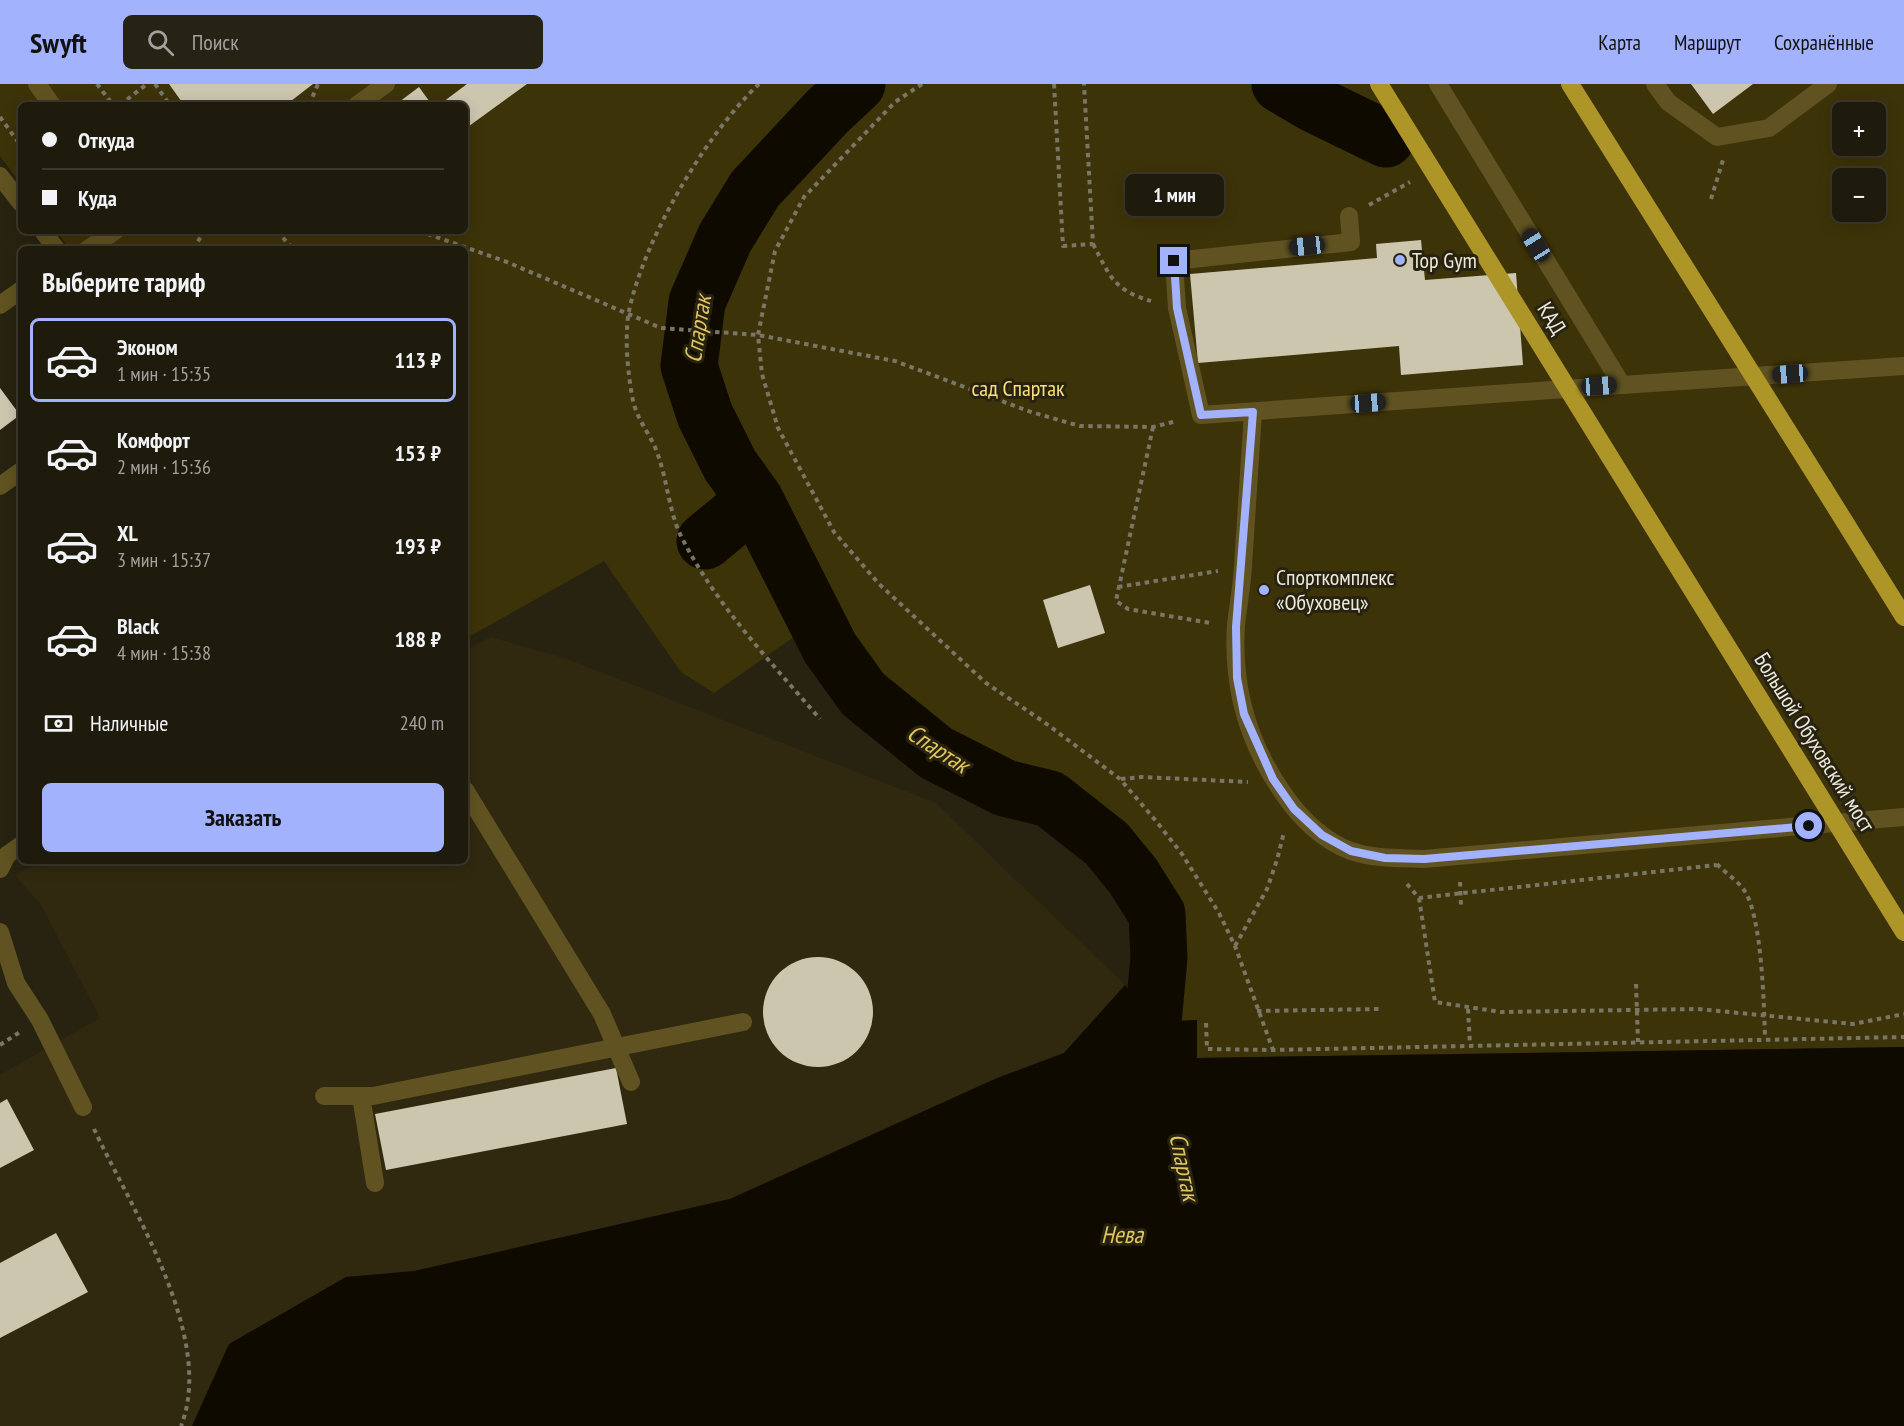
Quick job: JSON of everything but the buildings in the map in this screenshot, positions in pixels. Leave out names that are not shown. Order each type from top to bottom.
[{"type":"highway","name":"КАД","points":[[1379,84],[1684,578]]},
{"type":"highway","points":[[1570,84],[1904,617]]},
{"type":"highway","name":"Большой Обуховский мост","points":[[1684,578],[1904,932]]},
{"type":"lane","points":[[37,84],[50,102]]},
{"type":"lane","points":[[361,102],[386,84]]},
{"type":"lane","points":[[1438,84],[1622,385]]},
{"type":"lane","points":[[1655,84],[1668,102],[1717,137],[1769,128],[1828,84]]},
{"type":"lane","points":[[0,176],[18,199]]},
{"type":"lane","points":[[1349,216],[1351,242],[1174,261],[1177,308],[1201,415],[1904,366]]},
{"type":"lane","points":[[92,246],[110,234]]},
{"type":"lane","points":[[0,306],[18,292]]},
{"type":"lane","points":[[1253,412],[1243,568],[1236,627],[1237,678],[1244,714],[1273,779],[1294,809],[1322,835],[1351,851],[1385,858],[1447,857],[1904,817]]},
{"type":"lane","points":[[0,486],[18,473]]},
{"type":"lane","points":[[468,795],[602,1014],[631,1082]]},
{"type":"lane","points":[[0,869],[7,855],[18,847]]},
{"type":"lane","points":[[0,932],[16,983],[40,1020],[83,1107]]},
{"type":"lane","points":[[324,1096],[373,1096],[743,1022]]},
{"type":"lane","points":[[362,1096],[375,1183]]},
{"type":"path","points":[[97,84],[111,102]]},
{"type":"path","points":[[124,102],[147,84]]},
{"type":"path","points":[[154,84],[168,102]]},
{"type":"path","points":[[310,102],[318,84]]},
{"type":"path","points":[[759,84],[708,145],[674,199],[645,262],[629,312],[628,353],[633,401],[640,423],[658,452],[679,532],[703,573],[736,620],[819,719]]},
{"type":"path","points":[[922,84],[895,102],[804,197],[775,251],[758,335],[762,374],[778,428],[834,532],[879,584],[986,683],[1044,722],[1120,779],[1182,854],[1219,913],[1235,946],[1273,1050]]},
{"type":"path","points":[[1054,84],[1063,246],[1093,244]]},
{"type":"path","points":[[1084,84],[1093,244],[1113,282],[1133,296],[1177,308]]},
{"type":"path","points":[[0,117],[18,142]]},
{"type":"path","points":[[1711,199],[1724,155]]},
{"type":"path","points":[[280,234],[290,246]]},
{"type":"path","points":[[428,234],[462,246]]},
{"type":"path","points":[[468,248],[629,312],[661,328],[731,335],[758,335],[895,361],[1031,412],[1080,426],[1153,428],[1201,415]]},
{"type":"path","points":[[1153,428],[1116,601],[1128,609],[1236,627]]},
{"type":"path","points":[[1118,587],[1243,568]]},
{"type":"path","points":[[1120,779],[1142,777],[1216,783],[1273,779]]},
{"type":"path","points":[[1235,946],[1267,889],[1277,860],[1281,836],[1294,809]]},
{"type":"path","points":[[1715,834],[1717,865],[1744,890],[1751,904],[1761,968],[1765,1038]]},
{"type":"path","points":[[1385,858],[1419,898],[1435,1002],[1501,1011],[1698,1010],[1853,1024],[1904,1014]]},
{"type":"path","points":[[1419,898],[1717,865]]},
{"type":"path","points":[[1636,984],[1638,1042]]},
{"type":"path","points":[[1468,1009],[1470,1045]]},
{"type":"path","points":[[1257,1011],[1380,1010]]},
{"type":"path","points":[[1206,1023],[1207,1049],[1273,1050],[1765,1038],[1904,1037]]},
{"type":"path","points":[[83,1107],[163,1267],[177,1305],[186,1349],[188,1387],[181,1426]]},
{"type":"shaded area","points":[[491,637],[567,659],[936,803],[1125,985],[1064,1053],[997,1078],[730,1199],[414,1271],[346,1277],[229,1344],[192,1426],[0,1426],[0,1075],[100,1018],[41,905],[15,875],[37,864],[468,864],[468,648]]},
{"type":"green space","name":"Спорткомплекс «Обуховец»","points":[[0,84],[1904,84],[1904,1047],[1197,1058],[1197,1020],[1165,1022],[1148,940],[1131,903],[1114,880],[1095,858],[1049,821],[1000,788],[939,752],[881,710],[855,678],[821,618],[714,693],[681,672],[604,561],[468,637],[468,246],[68,246],[58,234],[468,234],[468,102],[18,102],[18,180],[0,156]]},
{"type":"water","name":"Нева","points":[[1125,985],[1153,1022],[1197,1020],[1197,1058],[1904,1047],[1904,1426],[192,1426],[229,1344],[346,1277],[414,1271],[730,1199],[997,1078],[1064,1053]]},
{"type":"waterway","name":"Спартак","points":[[857,84],[827,112],[755,189],[725,238],[697,302],[689,366],[705,415],[730,465],[755,500],[830,648],[863,694],[936,753],[1005,788],[1050,799],[1107,844],[1133,876],[1157,914],[1159,958],[1153,1022],[1169,1098]]},
{"type":"waterway","name":"Спартак","points":[[1280,84],[1312,103],[1386,139]]},
{"type":"waterway","points":[[705,541],[755,500]]},
{"type":"place","name":"Top Gym","points":[[1400,260]]},
{"type":"place","name":"Спорткомплекс «Обуховец»","points":[[1264,590]]},
{"type":"route","points":[[1174,261],[1177,308],[1201,415],[1253,412],[1243,568],[1236,627],[1237,678],[1244,714],[1273,779],[1294,809],[1322,835],[1351,851],[1385,858],[1424,859],[1809,826]]},
{"type":"park label","name":"сад Спартак","points":[[1018,388]]}]
